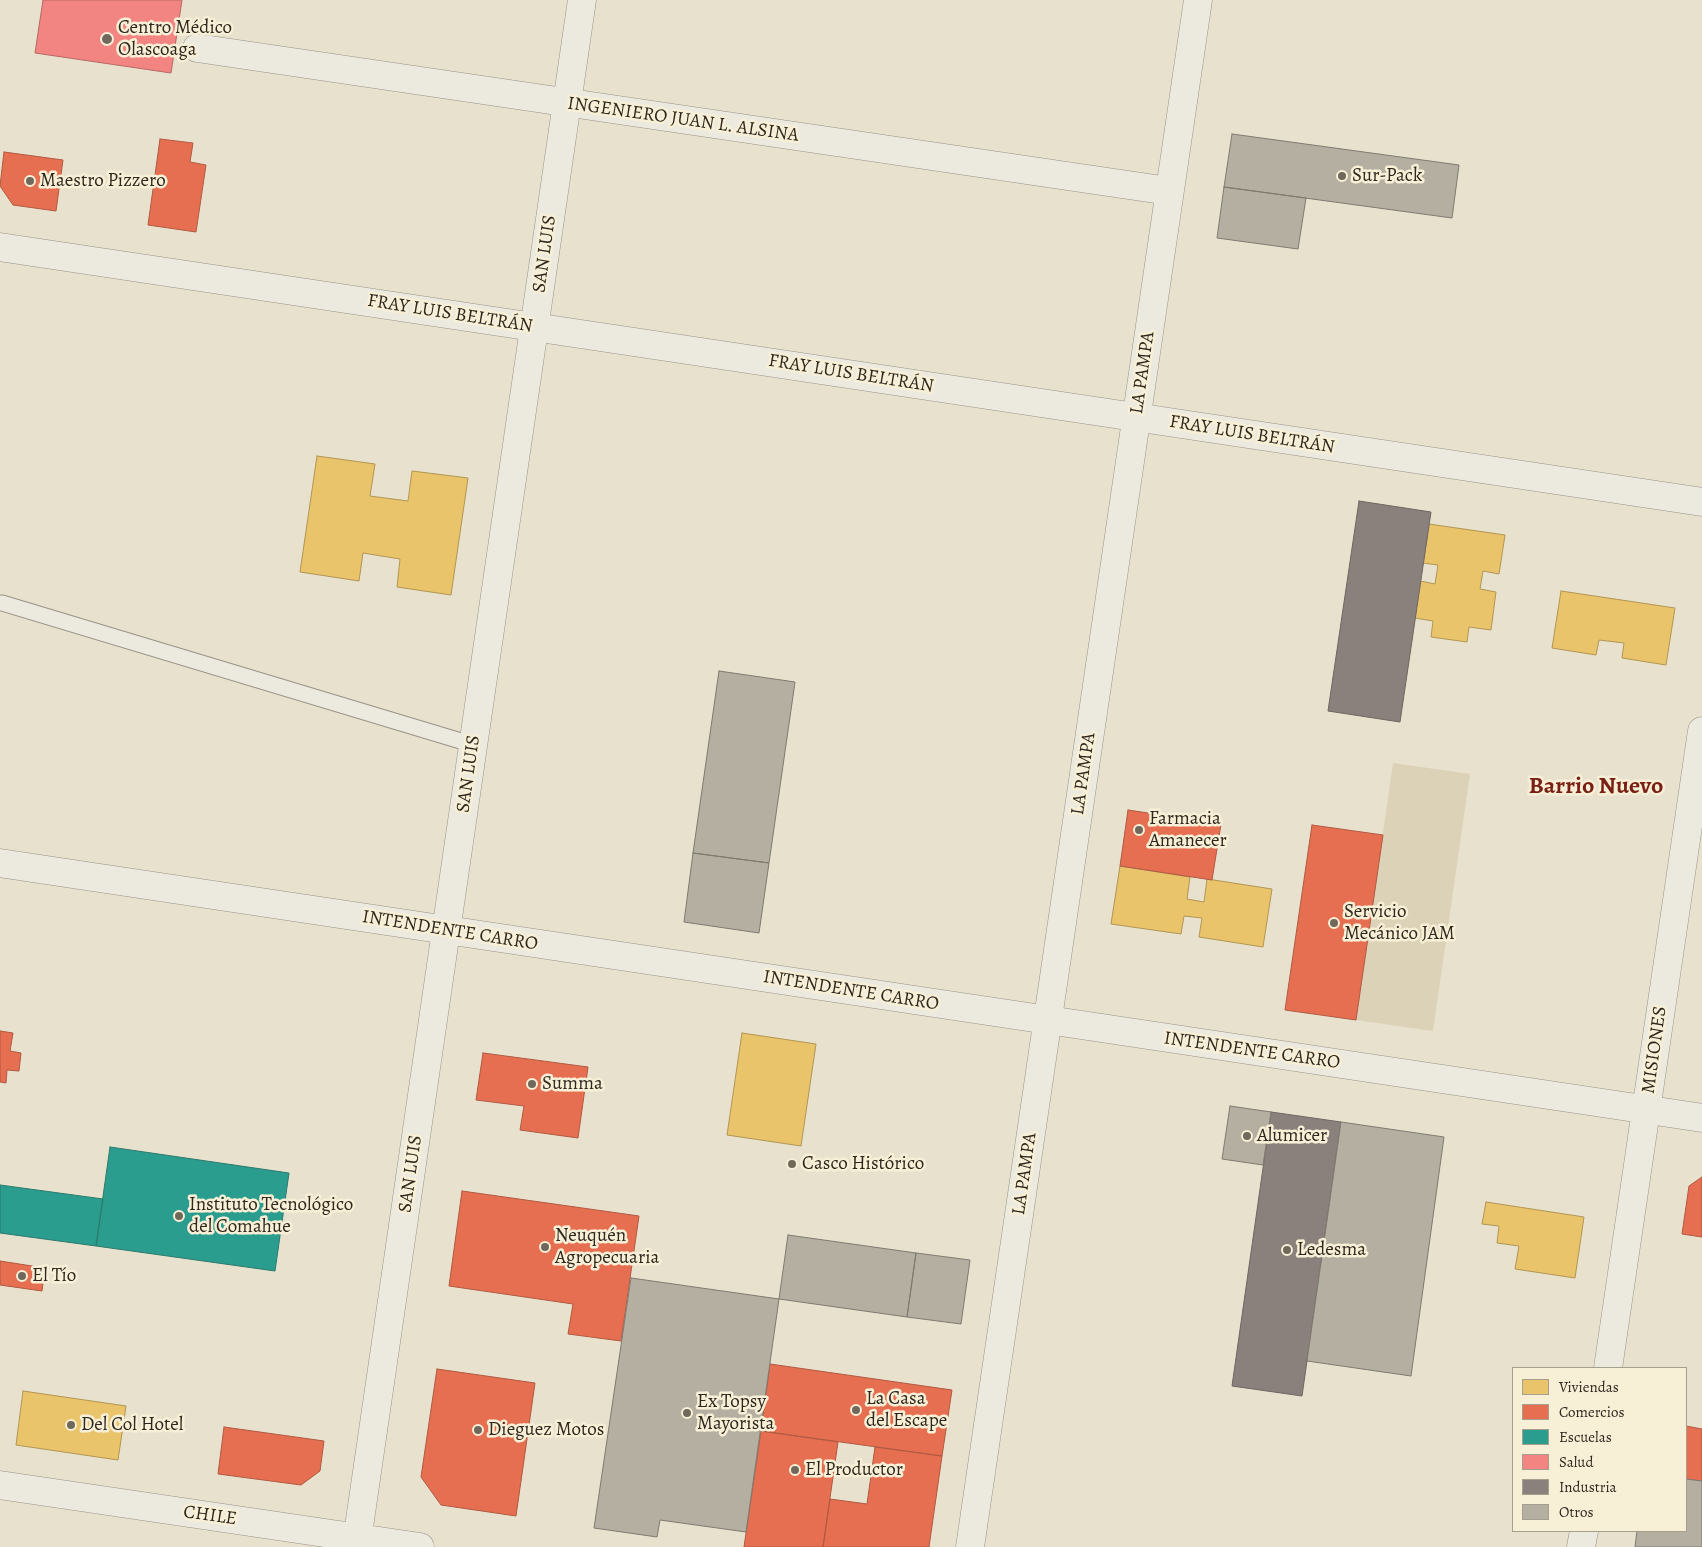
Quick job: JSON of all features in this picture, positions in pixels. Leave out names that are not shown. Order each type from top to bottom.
[{"type":"street","name":"SAN LUIS","points":[[357,1542],[582,0]]},
{"type":"street","name":"LA PAMPA","points":[[970,1547],[1198,0]]},
{"type":"street","name":"INGENIERO JUAN L. ALSINA","points":[[197,48],[1170,191]]},
{"type":"street","name":"FRAY LUIS BELTRÁN","points":[[0,247],[1702,502]]},
{"type":"street","name":"MISIONES","points":[[1608,1367],[1702,731]]},
{"type":"street","name":"INTENDENTE CARRO","points":[[0,863],[1702,1118]]},
{"type":"street","name":"CHILE","points":[[0,1485],[357,1542],[420,1547]]},
{"type":"street","points":[[1581,1547],[1584,1532]]},
{"type":"lane","points":[[2,603],[474,745]]},
{"type":"shaded area","points":[[1393,763],[1470,774],[1433,1031],[1356,1020]]},
{"type":"building: Viviendas","points":[[317,456],[375,464],[370,496],[408,501],[412,471],[468,478],[451,595],[397,587],[400,559],[363,553],[359,581],[300,572]]},
{"type":"building: Viviendas","points":[[1429,524],[1505,535],[1499,574],[1483,571],[1480,589],[1496,592],[1491,630],[1469,627],[1467,642],[1431,637],[1433,621],[1415,618],[1420,581],[1435,584],[1438,565],[1423,563]]},
{"type":"building: Viviendas","points":[[1561,591],[1675,608],[1666,665],[1622,658],[1624,643],[1599,640],[1596,655],[1552,648]]},
{"type":"building: Viviendas","points":[[1120,866],[1190,877],[1187,899],[1204,902],[1207,879],[1272,889],[1263,947],[1199,937],[1202,918],[1184,916],[1181,934],[1111,924]]},
{"type":"building: Viviendas","points":[[742,1033],[816,1044],[801,1146],[727,1135]]},
{"type":"building: Viviendas","points":[[1486,1202],[1584,1217],[1575,1278],[1515,1269],[1519,1246],[1497,1243],[1499,1226],[1482,1224]]},
{"type":"building: Viviendas","name":"Del Col Hotel","points":[[23,1391],[126,1406],[118,1460],[16,1445]]},
{"type":"building: Comercios","points":[[160,139],[193,143],[190,162],[206,165],[196,232],[148,225]]},
{"type":"building: Comercios","name":"Maestro Pizzero","points":[[4,152],[63,160],[56,211],[13,205],[0,186]]},
{"type":"building: Comercios","points":[[1128,810],[1221,824],[1212,880],[1120,866]]},
{"type":"building: Comercios","name":"Servicio Mecánico JAM","points":[[1312,825],[1383,835],[1356,1020],[1285,1010]]},
{"type":"building: Comercios","points":[[0,1031],[13,1033],[10,1051],[21,1053],[19,1071],[7,1070],[6,1083],[0,1082]]},
{"type":"building: Comercios","name":"Summa","points":[[483,1053],[588,1067],[578,1138],[520,1130],[524,1106],[476,1100]]},
{"type":"building: Comercios","points":[[1702,1177],[1702,1237],[1682,1234],[1689,1186]]},
{"type":"building: Comercios","name":"Neuquén Agropecuaria","points":[[462,1191],[639,1216],[621,1341],[568,1334],[573,1304],[449,1286]]},
{"type":"building: Comercios","name":"El Tío","points":[[0,1261],[45,1268],[42,1291],[0,1285]]},
{"type":"building: Comercios","name":"La Casa del Escape","points":[[770,1364],[952,1390],[942,1456],[761,1431]]},
{"type":"building: Comercios","name":"Dieguez Motos","points":[[437,1369],[535,1383],[516,1516],[441,1505],[421,1477]]},
{"type":"building: Comercios","points":[[1687,1426],[1702,1429],[1702,1481],[1687,1479]]},
{"type":"building: Comercios","points":[[224,1427],[324,1441],[320,1471],[301,1485],[218,1474]]},
{"type":"building: Comercios","name":"El Productor","points":[[761,1431],[838,1442],[823,1547],[744,1547]]},
{"type":"building: Comercios","points":[[875,1447],[942,1456],[929,1547],[823,1547],[830,1499],[867,1504]]},
{"type":"building: Escuelas","points":[[110,1147],[289,1173],[275,1271],[96,1246]]},
{"type":"building: Escuelas","points":[[0,1185],[103,1199],[96,1246],[0,1233]]},
{"type":"building: Salud","name":"Centro Médico Olascoaga","points":[[43,0],[182,0],[171,73],[35,53]]},
{"type":"building: Industria","points":[[1359,501],[1431,512],[1400,722],[1328,711]]},
{"type":"building: Industria","name":"Ledesma","points":[[1271,1112],[1341,1122],[1302,1396],[1232,1386]]},
{"type":"building: Otros","name":"Sur-Pack","points":[[1232,134],[1459,165],[1452,218],[1224,187]]},
{"type":"building: Otros","points":[[1224,187],[1306,198],[1298,249],[1217,238]]},
{"type":"building: Otros","points":[[719,671],[795,682],[769,863],[693,853]]},
{"type":"building: Otros","points":[[693,853],[769,863],[759,933],[684,922]]},
{"type":"building: Otros","name":"Alumicer","points":[[1230,1106],[1271,1112],[1263,1165],[1222,1159]]},
{"type":"building: Otros","points":[[1341,1122],[1444,1137],[1411,1376],[1307,1361]]},
{"type":"building: Otros","points":[[788,1235],[916,1253],[907,1317],[779,1299]]},
{"type":"building: Otros","points":[[916,1253],[970,1260],[961,1324],[907,1317]]},
{"type":"building: Otros","name":"Ex Topsy Mayorista","points":[[631,1278],[779,1299],[746,1532],[660,1520],[657,1537],[594,1528]]},
{"type":"building: Otros","points":[[1687,1479],[1702,1481],[1702,1547],[1635,1547],[1637,1532],[1687,1532]]},
{"type":"place","name":"Centro Médico Olascoaga","points":[[107,39]]},
{"type":"place","name":"Sur-Pack","points":[[1342,176]]},
{"type":"place","name":"Maestro Pizzero","points":[[30,181]]},
{"type":"place","name":"Farmacia Amanecer","points":[[1139,830]]},
{"type":"place","name":"Servicio Mecánico JAM","points":[[1334,923]]},
{"type":"place","name":"Summa","points":[[532,1084]]},
{"type":"place","name":"Alumicer","points":[[1247,1136]]},
{"type":"place","name":"Casco Histórico","points":[[792,1164]]},
{"type":"place","name":"Instituto Tecnológico del Comahue","points":[[179,1216]]},
{"type":"place","name":"Neuquén Agropecuaria","points":[[545,1247]]},
{"type":"place","name":"Ledesma","points":[[1287,1250]]},
{"type":"place","name":"El Tío","points":[[22,1276]]},
{"type":"place","name":"La Casa del Escape","points":[[856,1410]]},
{"type":"place","name":"Ex Topsy Mayorista","points":[[687,1413]]},
{"type":"place","name":"Del Col Hotel","points":[[71,1425]]},
{"type":"place","name":"Dieguez Motos","points":[[478,1430]]},
{"type":"place","name":"El Productor","points":[[795,1470]]},
{"type":"district","name":"Barrio Nuevo","points":[[1596,787]]}]
